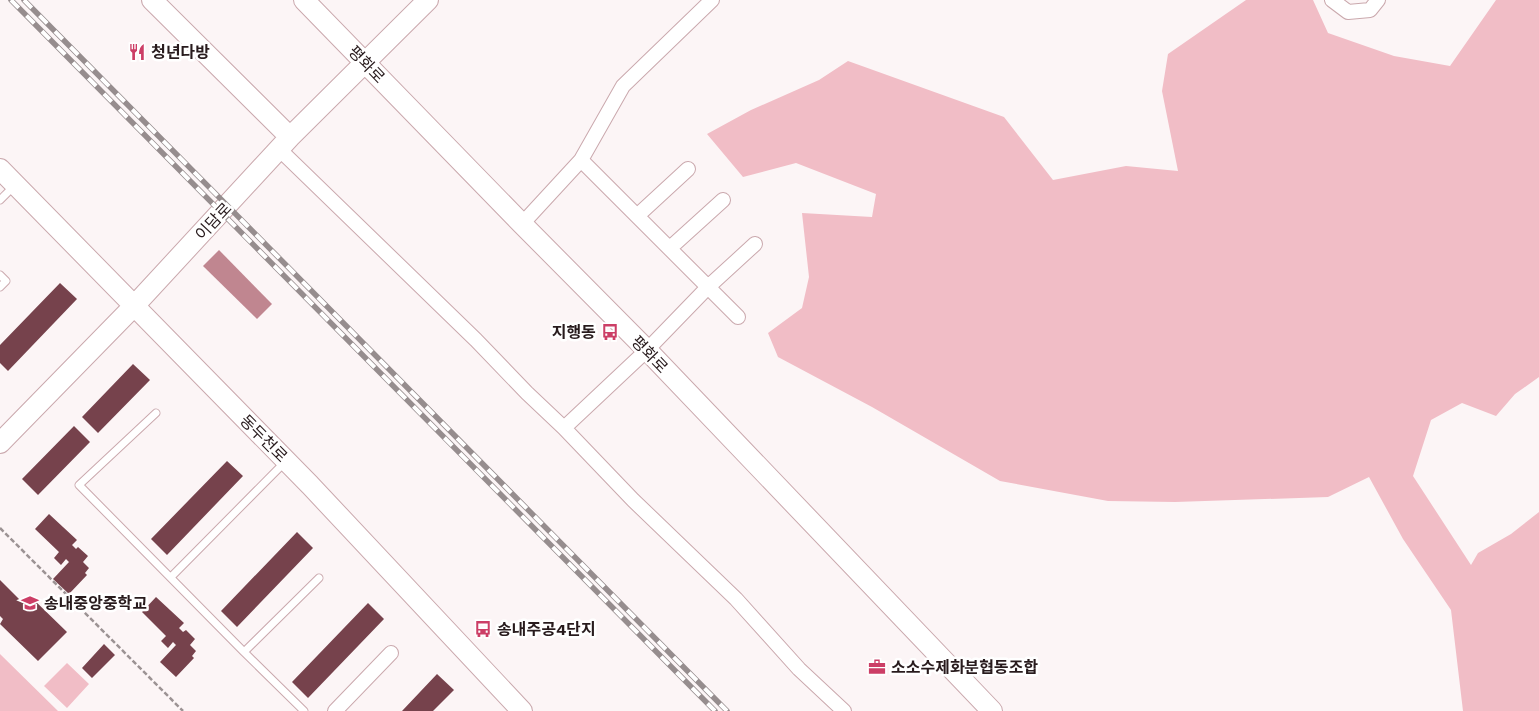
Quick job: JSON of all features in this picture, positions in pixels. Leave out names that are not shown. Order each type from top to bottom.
[{"type":"street","points":[[152,0],[392,260],[476,340],[633,500],[736,599],[799,669],[844,711]]},
{"type":"street","name":"평화로","points":[[304,0],[647,350],[992,711]]},
{"type":"street","name":"이담로","points":[[0,443],[134,306],[284,143],[428,0]]},
{"type":"street","points":[[522,224],[581,160],[623,86],[712,0]]},
{"type":"street","points":[[1332,0],[1348,12],[1370,10],[1378,0]]},
{"type":"street","points":[[581,160],[738,317]]},
{"type":"street","name":"동두천로","points":[[0,169],[286,461],[514,706]]},
{"type":"street","points":[[637,216],[688,169]]},
{"type":"street","points":[[670,248],[723,200]]},
{"type":"street","points":[[564,428],[647,350],[708,287],[755,244]]},
{"type":"street","points":[[335,711],[392,652]]},
{"type":"lane","points":[[0,200],[16,185]]},
{"type":"lane","points":[[0,275],[6,281],[0,287]]},
{"type":"lane","points":[[156,413],[79,485],[304,711]]},
{"type":"lane","points":[[171,578],[286,461]]},
{"type":"lane","points":[[244,652],[320,578]]},
{"type":"path","points":[[0,528],[183,711]]},
{"type":"shaded area","points":[[1246,0],[1313,0],[1328,33],[1394,56],[1450,66],[1496,0],[1539,0],[1539,377],[1515,394],[1496,416],[1462,403],[1431,420],[1413,476],[1471,565],[1478,553],[1511,534],[1539,512],[1539,711],[1463,711],[1451,610],[1403,539],[1369,477],[1328,497],[1175,502],[1108,501],[1000,481],[872,407],[778,357],[768,333],[802,308],[809,277],[802,213],[872,217],[876,194],[796,163],[743,177],[707,134],[751,110],[819,80],[848,61],[1004,117],[1053,180],[1126,166],[1178,171],[1162,91],[1168,54]]},
{"type":"shaded area","points":[[219,250],[272,304],[257,319],[203,266]]},
{"type":"shaded area","points":[[0,654],[58,711],[0,711]]},
{"type":"shaded area","points":[[67,663],[89,684],[67,708],[44,686]]},
{"type":"building","points":[[60,283],[77,299],[8,371],[0,363],[0,345]]},
{"type":"building","points":[[133,364],[150,380],[98,433],[82,417]]},
{"type":"building","points":[[74,426],[90,442],[38,495],[22,479]]},
{"type":"building","points":[[227,461],[243,476],[167,555],[151,539]]},
{"type":"building","points":[[49,514],[77,540],[72,545],[76,549],[78,547],[88,556],[83,562],[89,568],[85,573],[87,575],[69,594],[53,579],[69,562],[66,559],[61,565],[54,558],[59,552],[35,529]]},
{"type":"building","points":[[297,532],[313,548],[237,627],[221,611]]},
{"type":"building","points":[[0,580],[24,604],[31,597],[67,632],[38,661],[0,624],[3,619],[0,616]]},
{"type":"building","points":[[156,597],[184,623],[179,628],[183,632],[186,630],[195,639],[190,645],[196,651],[192,656],[194,658],[176,677],[160,662],[176,645],[173,642],[168,648],[161,641],[166,636],[142,612]]},
{"type":"building","points":[[368,603],[384,619],[308,698],[292,682]]},
{"type":"building","points":[[104,644],[115,655],[92,678],[82,668]]},
{"type":"building","points":[[437,674],[454,690],[433,711],[402,711]]},
{"type":"railway","points":[[11,0],[715,711]]},
{"type":"railway","points":[[24,0],[727,711]]},
{"type":"place","name":"청년다방","points":[[137,52]]},
{"type":"place","name":"지행동","points":[[610,332]]},
{"type":"place","name":"송내중앙중학교","points":[[30,603]]},
{"type":"place","name":"송내주공4단지","points":[[483,629]]},
{"type":"place","name":"소소수제화분협동조합","points":[[877,667]]}]
